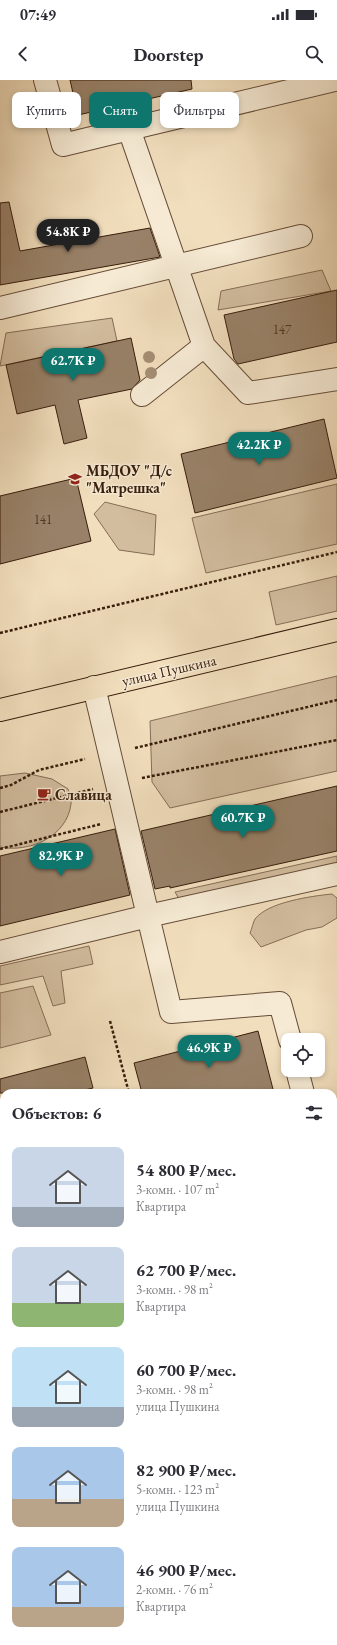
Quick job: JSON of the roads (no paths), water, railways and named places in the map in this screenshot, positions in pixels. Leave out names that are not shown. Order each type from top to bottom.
[{"type":"main road","name":"улица Пушкина","points":[[0,710],[337,630]]},
{"type":"lane","points":[[46,80],[63,145],[335,80]]},
{"type":"lane","points":[[129,129],[204,346],[248,393],[337,379]]},
{"type":"lane","points":[[0,308],[301,236]]},
{"type":"lane","points":[[142,395],[204,346]]},
{"type":"lane","points":[[94,688],[171,1012],[280,1002],[288,1033]]},
{"type":"lane","points":[[0,952],[148,916],[337,874]]},
{"type":"lane","points":[[299,1077],[302,1089]]},
{"type":"place","name":"МБДОУ \"Д/с \"Матрешка\"","points":[[75,479]]},
{"type":"place","name":"Славица","points":[[44,794]]}]
